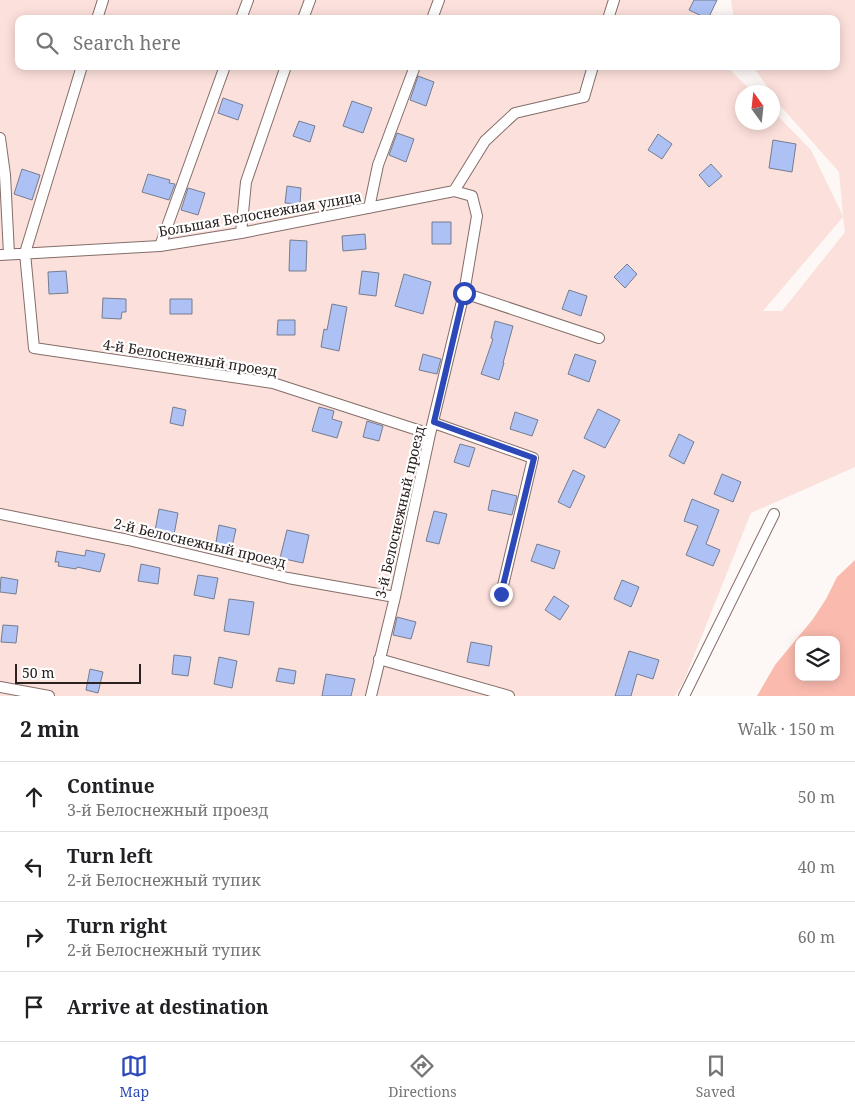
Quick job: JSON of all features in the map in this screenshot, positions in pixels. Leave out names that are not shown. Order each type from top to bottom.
[{"type":"lane","points":[[98,15],[103,0]]},
{"type":"lane","points":[[242,15],[248,0]]},
{"type":"lane","points":[[304,15],[310,0]]},
{"type":"lane","points":[[433,15],[439,0]]},
{"type":"lane","points":[[608,15],[614,0]]},
{"type":"lane","points":[[24,253],[81,70]]},
{"type":"lane","points":[[160,246],[224,70]]},
{"type":"lane","points":[[241,233],[246,182],[285,70]]},
{"type":"lane","points":[[369,208],[378,164],[413,70]]},
{"type":"lane","points":[[454,191],[485,142],[515,113],[584,96],[592,70]]},
{"type":"lane","points":[[0,138],[5,175],[5,254]]},
{"type":"lane","name":"Большая Белоснежная улица","points":[[5,254],[160,246],[241,233],[454,191]]},
{"type":"lane","name":"3-й Белоснежный проезд","points":[[371,696],[464,293],[477,216],[472,196],[454,191]]},
{"type":"lane","name":"4-й Белоснежный проезд","points":[[24,253],[34,348],[273,383],[430,434]]},
{"type":"lane","points":[[464,293],[599,338]]},
{"type":"lane","points":[[434,422],[534,458],[501,594]]},
{"type":"lane","name":"2-й Белоснежный проезд","points":[[0,514],[128,540],[288,578],[395,597]]},
{"type":"lane","points":[[684,696],[774,514]]},
{"type":"lane","points":[[379,659],[509,696]]},
{"type":"lane","points":[[0,687],[49,696]]},
{"type":"shaded area","points":[[0,0],[706,0],[712,15],[15,15],[15,70],[731,70],[746,85],[735,85],[735,130],[780,130],[780,118],[811,150],[843,216],[839,172],[780,105],[780,85],[766,85],[756,70],[840,70],[840,15],[733,15],[731,0],[855,0],[855,467],[751,513],[683,683],[675,696],[0,696]],"holes":[[[843,217],[845,232],[782,311],[763,311]]]},
{"type":"shaded area","points":[[855,560],[855,696],[757,696],[775,665],[795,641],[795,681],[840,681],[840,636],[799,636],[826,599],[837,577]]},
{"type":"building","points":[[694,0],[717,0],[710,15],[700,15],[689,10]]},
{"type":"building","points":[[418,76],[434,82],[426,106],[410,100]]},
{"type":"building","points":[[223,98],[243,105],[238,120],[218,113]]},
{"type":"building","points":[[352,101],[372,108],[363,133],[343,126]]},
{"type":"building","points":[[299,121],[315,126],[310,142],[293,136]]},
{"type":"building","points":[[397,133],[414,139],[406,162],[389,155]]},
{"type":"building","points":[[658,134],[672,144],[662,159],[648,150]]},
{"type":"building","points":[[773,140],[796,144],[792,172],[769,168]]},
{"type":"building","points":[[711,164],[722,176],[709,187],[699,175]]},
{"type":"building","points":[[22,169],[40,175],[32,200],[14,194]]},
{"type":"building","points":[[148,174],[170,180],[169,183],[175,184],[169,200],[142,192]]},
{"type":"building","points":[[287,186],[301,188],[300,204],[285,203]]},
{"type":"building","points":[[188,188],[205,193],[198,215],[181,210]]},
{"type":"building","points":[[432,222],[451,222],[451,244],[432,244]]},
{"type":"building","points":[[365,234],[366,249],[343,251],[342,236]]},
{"type":"building","points":[[290,240],[307,241],[306,271],[289,271]]},
{"type":"building","points":[[627,264],[637,274],[625,288],[614,277]]},
{"type":"building","points":[[66,271],[68,293],[49,294],[48,272]]},
{"type":"building","points":[[362,271],[379,273],[376,296],[359,294]]},
{"type":"building","points":[[404,274],[431,282],[423,314],[395,306]]},
{"type":"building","points":[[569,290],[587,296],[581,316],[562,309]]},
{"type":"building","points":[[103,298],[126,299],[126,312],[122,312],[121,319],[102,318]]},
{"type":"building","points":[[170,299],[192,299],[192,314],[170,314]]},
{"type":"building","points":[[332,304],[347,307],[339,351],[321,347],[324,329],[327,330]]},
{"type":"building","points":[[278,320],[295,320],[295,335],[277,335]]},
{"type":"building","points":[[495,321],[513,326],[499,380],[481,374],[493,339],[491,338]]},
{"type":"building","points":[[423,354],[441,359],[437,374],[419,370]]},
{"type":"building","points":[[575,354],[596,361],[589,382],[568,374]]},
{"type":"building","points":[[173,407],[186,410],[183,426],[170,423]]},
{"type":"building","points":[[319,407],[334,411],[332,419],[342,422],[337,438],[312,431]]},
{"type":"building","points":[[598,409],[620,420],[605,448],[584,438]]},
{"type":"building","points":[[515,412],[538,420],[532,436],[510,429]]},
{"type":"building","points":[[367,421],[383,426],[379,441],[363,437]]},
{"type":"building","points":[[679,434],[694,442],[684,464],[669,456]]},
{"type":"building","points":[[460,444],[475,448],[469,467],[454,462]]},
{"type":"building","points":[[573,470],[585,476],[570,508],[558,502]]},
{"type":"building","points":[[722,474],[741,482],[733,502],[714,494]]},
{"type":"building","points":[[492,490],[517,496],[512,515],[488,510]]},
{"type":"building","points":[[692,499],[719,510],[706,544],[720,550],[713,566],[686,555],[698,526],[684,521]]},
{"type":"building","points":[[159,509],[178,513],[173,540],[154,536]]},
{"type":"building","points":[[434,511],[447,514],[439,544],[426,541]]},
{"type":"building","points":[[219,525],[236,529],[231,551],[215,548]]},
{"type":"building","points":[[287,530],[309,535],[303,563],[280,558]]},
{"type":"building","points":[[537,544],[560,551],[554,569],[531,561]]},
{"type":"building","points":[[86,550],[105,554],[100,572],[77,567],[76,569],[58,566],[59,562],[55,562],[57,551],[85,556]]},
{"type":"building","points":[[141,564],[160,568],[158,584],[138,581]]},
{"type":"building","points":[[198,575],[218,578],[214,599],[194,595]]},
{"type":"building","points":[[1,577],[18,580],[16,594],[0,592]]},
{"type":"building","points":[[622,580],[639,587],[631,607],[614,599]]},
{"type":"building","points":[[554,596],[569,606],[560,620],[545,610]]},
{"type":"building","points":[[229,599],[254,602],[249,635],[224,631]]},
{"type":"building","points":[[397,617],[416,622],[411,639],[393,635]]},
{"type":"building","points":[[3,625],[18,626],[16,643],[1,642]]},
{"type":"building","points":[[471,642],[492,646],[489,666],[467,662]]},
{"type":"building","points":[[629,651],[659,660],[653,679],[637,674],[631,696],[615,696]]},
{"type":"building","points":[[174,655],[191,657],[188,676],[172,674]]},
{"type":"building","points":[[219,657],[237,661],[232,688],[214,684]]},
{"type":"building","points":[[279,668],[296,671],[294,684],[276,681]]},
{"type":"building","points":[[90,669],[103,672],[98,693],[86,690]]},
{"type":"building","points":[[326,674],[355,679],[351,696],[322,696]]},
{"type":"route","points":[[464,293],[434,422],[534,458],[501,594]]}]
